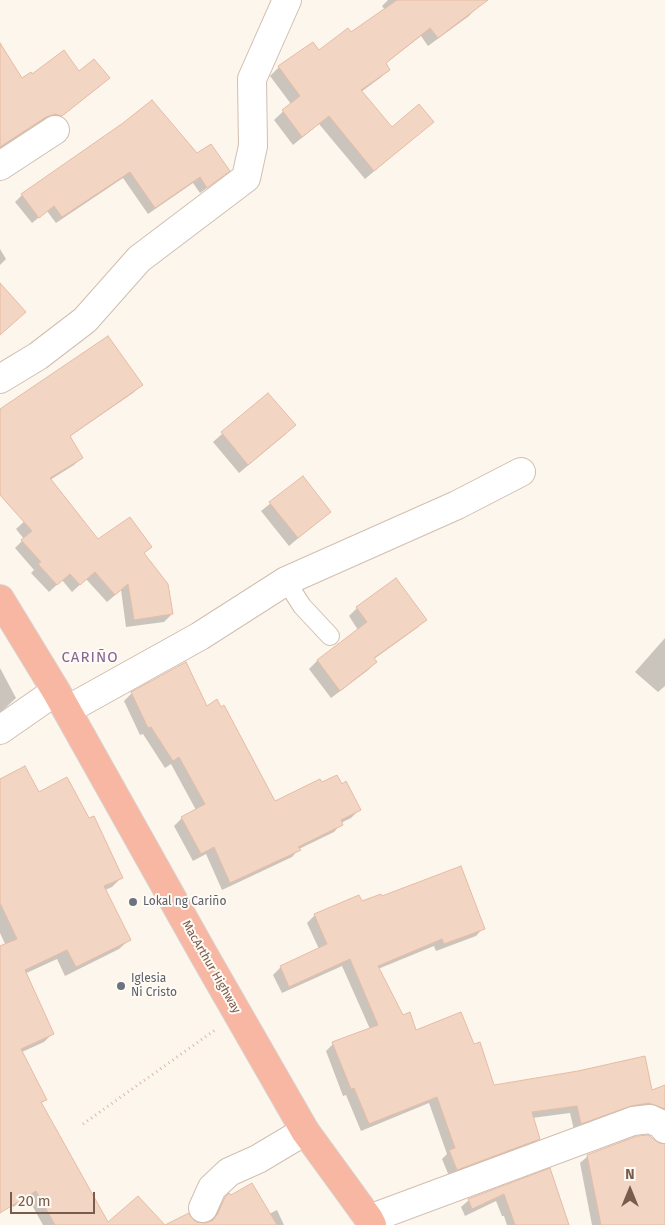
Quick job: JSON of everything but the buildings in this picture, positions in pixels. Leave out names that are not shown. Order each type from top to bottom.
[{"type":"highway","name":"MacArthur Highway","points":[[3,612],[62,701],[305,1130],[370,1222]]},
{"type":"street","points":[[0,379],[38,356],[85,320],[139,258],[246,178],[253,146],[252,79],[287,0]]},
{"type":"street","points":[[0,166],[55,130]]},
{"type":"street","points":[[0,730],[200,636],[286,581],[457,504],[521,472]]},
{"type":"street","points":[[370,1222],[633,1121],[650,1119],[661,1124],[665,1129]]},
{"type":"street","points":[[203,1208],[212,1188],[229,1172],[258,1159],[305,1130]]},
{"type":"lane","points":[[286,581],[302,606],[330,636]]},
{"type":"path","points":[[83,1124],[238,1014]]},
{"type":"place","name":"Lokal ng Cariño","points":[[133,902]]},
{"type":"place","name":"Iglesia Ni Cristo","points":[[121,986]]},
{"type":"district","name":"CARIÑO","points":[[90,658]]}]
